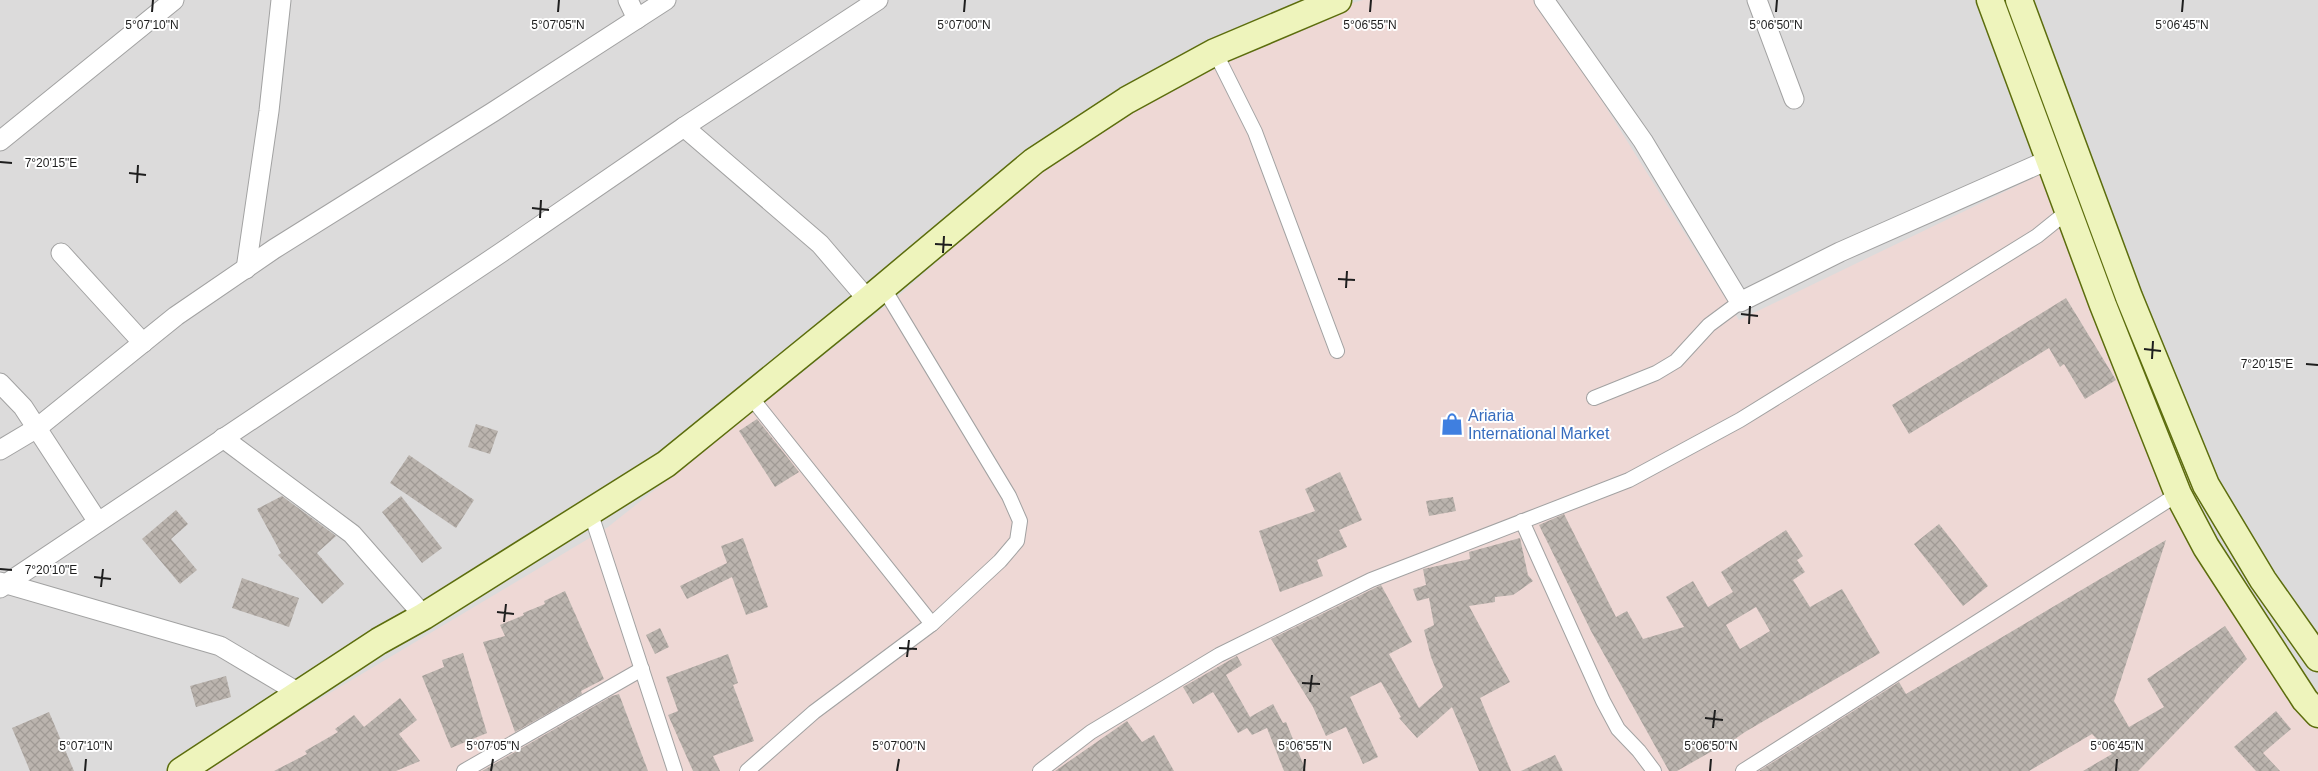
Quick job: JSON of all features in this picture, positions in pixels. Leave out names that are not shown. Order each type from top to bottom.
[{"type":"main road","points":[[181,771],[379,642],[424,616],[666,464],[1034,160],[1127,100],[1215,52],[1338,0]]},
{"type":"main road","points":[[1990,0],[2103,305],[2178,494],[2206,547],[2305,700],[2318,714]]},
{"type":"main road","points":[[2020,0],[2129,297],[2206,485],[2263,580],[2318,658]]},
{"type":"street","points":[[0,141],[174,0]]},
{"type":"street","points":[[246,269],[269,112],[281,0]]},
{"type":"street","points":[[628,0],[637,19]]},
{"type":"street","points":[[0,450],[37,428],[176,316],[246,269],[666,0]]},
{"type":"street","points":[[2,585],[684,127],[878,0]]},
{"type":"street","points":[[1544,0],[1643,141],[1740,302]]},
{"type":"street","points":[[1757,0],[1794,100]]},
{"type":"street","points":[[1215,52],[1255,132],[1337,351]]},
{"type":"street","points":[[684,127],[875,293],[1009,496],[1020,521],[1017,541],[1000,561],[932,624],[814,712],[747,771]]},
{"type":"street","points":[[1594,398],[1656,373],[1676,361],[1709,325],[1740,302],[1840,252],[2048,160]]},
{"type":"street","points":[[1040,771],[1091,732],[1220,656],[1371,580],[1630,480],[1740,420],[2037,236],[2068,211]]},
{"type":"street","points":[[61,253],[143,343]]},
{"type":"street","points":[[0,383],[24,407],[98,522]]},
{"type":"street","points":[[750,396],[932,624]]},
{"type":"street","points":[[223,438],[352,534],[424,616]]},
{"type":"street","points":[[1744,771],[2178,494]]},
{"type":"street","points":[[590,511],[675,771]]},
{"type":"street","points":[[1522,521],[1603,701],[1618,729],[1639,750],[1654,771]]},
{"type":"street","points":[[2,585],[220,646],[299,693]]},
{"type":"street","points":[[464,771],[642,669]]},
{"type":"shaded area","points":[[0,0],[2318,0],[2318,771],[0,771]]},
{"type":"shaded area","name":"Ariaria International Market","points":[[1363,0],[1539,0],[1739,320],[2058,166],[2227,571],[2318,713],[2318,771],[199,771],[608,527],[897,297],[1098,120],[1287,21]]},
{"type":"building","points":[[2066,298],[2116,380],[2085,399],[2064,364],[2060,367],[2049,348],[1909,434],[1892,405]]},
{"type":"building","points":[[757,419],[799,472],[775,487],[739,431]]},
{"type":"building","points":[[476,424],[498,431],[490,454],[468,447]]},
{"type":"building","points":[[409,455],[474,500],[456,528],[390,483]]},
{"type":"building","points":[[1340,472],[1362,520],[1339,530],[1347,547],[1317,560],[1323,576],[1280,592],[1259,531],[1315,511],[1305,489]]},
{"type":"building","points":[[282,496],[336,536],[317,553],[344,584],[322,604],[278,555],[281,553],[257,509]]},
{"type":"building","points":[[401,496],[442,548],[422,563],[382,512]]},
{"type":"building","points":[[1453,497],[1456,511],[1429,516],[1426,501]]},
{"type":"building","points":[[176,510],[188,524],[171,539],[197,570],[180,584],[142,539]]},
{"type":"building","points":[[1564,514],[1616,617],[1627,611],[1643,639],[1684,627],[1666,597],[1693,581],[1708,607],[1733,592],[1721,572],[1786,530],[1803,556],[1797,560],[1805,572],[1793,580],[1810,607],[1842,589],[1880,653],[1745,732],[1722,748],[1721,746],[1677,771],[1669,771],[1591,631],[1539,525]],"holes":[[[1756,607],[1770,631],[1740,649],[1726,625]]]},
{"type":"building","points":[[1939,524],[1988,586],[1963,606],[1914,544]]},
{"type":"building","points":[[743,538],[768,607],[746,615],[732,577],[687,599],[680,586],[727,563],[721,546]]},
{"type":"building","points":[[1520,538],[1528,575],[1533,581],[1513,595],[1495,597],[1495,602],[1469,606],[1510,682],[1480,698],[1511,771],[1479,771],[1452,707],[1417,738],[1399,718],[1401,717],[1381,682],[1350,697],[1378,757],[1363,764],[1346,727],[1326,736],[1313,707],[1271,639],[1381,585],[1412,642],[1389,654],[1419,708],[1443,687],[1431,657],[1424,630],[1434,625],[1429,598],[1417,601],[1413,589],[1426,585],[1423,569],[1470,559],[1469,552]]},
{"type":"building","points":[[2166,540],[2114,701],[2129,727],[2164,707],[2147,679],[2225,626],[2247,659],[2138,771],[2083,771],[2112,754],[2092,734],[2029,771],[1759,771],[1899,682],[1906,694]]},
{"type":"building","points":[[242,578],[299,598],[289,627],[232,608]]},
{"type":"building","points":[[565,591],[604,679],[581,691],[582,694],[515,732],[483,642],[505,636],[500,625],[524,615],[523,613],[545,604],[544,601]]},
{"type":"building","points":[[660,628],[669,647],[655,654],[646,635]]},
{"type":"building","points":[[463,653],[487,733],[451,748],[422,676],[444,667],[442,660]]},
{"type":"building","points":[[728,654],[738,683],[733,685],[754,741],[713,756],[720,771],[693,771],[668,715],[678,711],[666,677]]},
{"type":"building","points":[[1237,656],[1242,665],[1226,675],[1250,717],[1273,704],[1283,723],[1286,722],[1306,771],[1284,771],[1267,728],[1252,735],[1247,728],[1238,733],[1213,692],[1193,704],[1183,687]]},
{"type":"building","points":[[226,676],[231,697],[196,707],[190,686]]},
{"type":"building","points":[[619,694],[648,771],[482,771],[612,696]]},
{"type":"building","points":[[400,698],[417,720],[399,734],[420,761],[396,771],[274,771],[307,754],[305,751],[338,732],[335,729],[354,715],[364,727]]},
{"type":"building","points":[[2276,711],[2291,729],[2263,753],[2280,771],[2256,771],[2234,747]]},
{"type":"building","points":[[49,712],[74,771],[30,771],[12,728]]},
{"type":"building","points":[[1127,721],[1142,742],[1154,735],[1174,771],[1055,771]]},
{"type":"building","points":[[1555,755],[1563,771],[1521,771]]},
{"type":"place","name":"Ariaria International Market","points":[[1452,424]]}]
